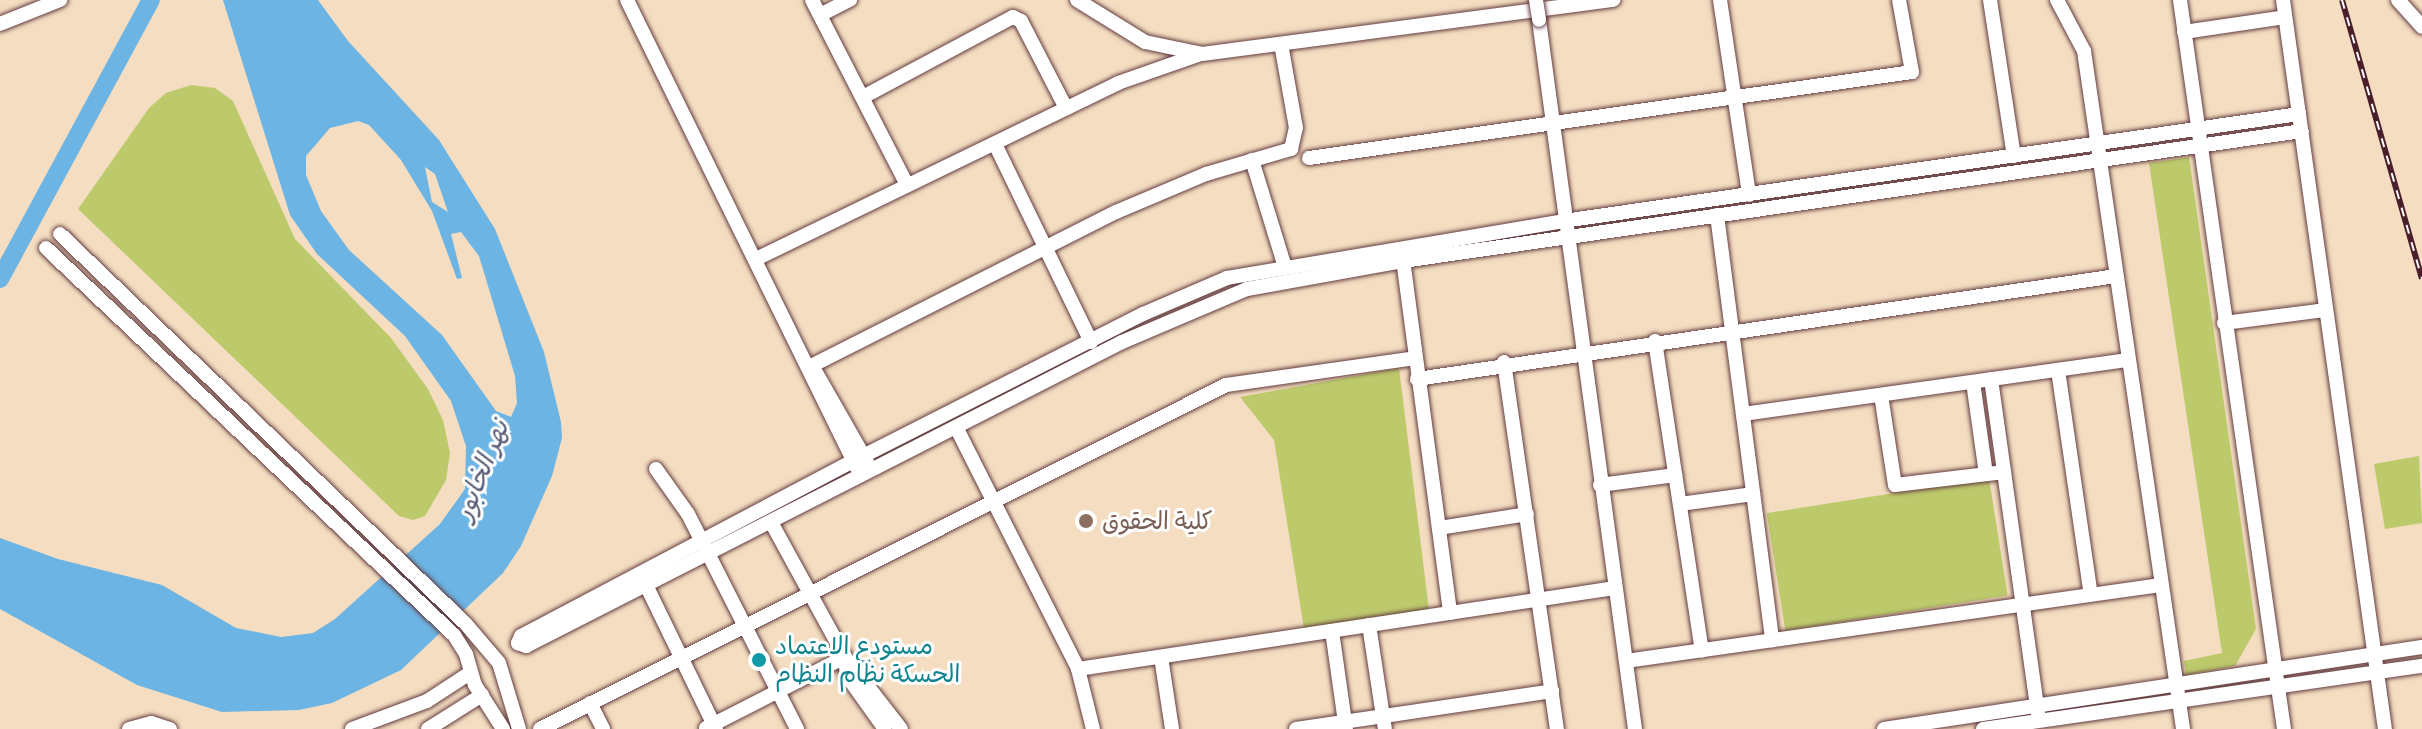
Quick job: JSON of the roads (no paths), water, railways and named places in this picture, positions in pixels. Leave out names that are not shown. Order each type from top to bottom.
[{"type":"street","points":[[18,0],[22,15]]},
{"type":"street","points":[[0,24],[60,0]]},
{"type":"street","points":[[627,0],[811,366],[827,383],[866,472]]},
{"type":"street","points":[[812,0],[907,185]]},
{"type":"street","points":[[820,15],[850,0]]},
{"type":"street","points":[[1077,0],[1145,42],[1202,54]]},
{"type":"street","points":[[1536,0],[1581,351],[1635,729]]},
{"type":"street","points":[[756,259],[1066,108],[1138,75],[1202,54],[1613,0]]},
{"type":"street","points":[[1720,0],[1749,195]]},
{"type":"street","points":[[1309,158],[1912,72],[1899,0]]},
{"type":"street","points":[[1990,0],[2014,156]]},
{"type":"street","points":[[2057,0],[2084,51],[2183,729]]},
{"type":"street","points":[[2180,0],[2284,729]]},
{"type":"street","points":[[2283,0],[2385,729]]},
{"type":"street","points":[[2398,0],[2422,27]]},
{"type":"street","points":[[863,97],[1013,17],[1021,21],[1066,108]]},
{"type":"street","points":[[2184,32],[2285,17]]},
{"type":"street","points":[[811,366],[1045,248],[1194,179],[1283,153],[1295,141],[1281,44]]},
{"type":"street","points":[[1402,255],[1217,299],[771,522],[705,546],[646,585],[526,646],[518,643],[521,636],[705,546],[859,458],[1205,286],[1285,267],[1402,255],[1749,195],[2299,114]]},
{"type":"street","points":[[1565,229],[1717,215],[2302,131]]},
{"type":"street","points":[[995,144],[1091,342]]},
{"type":"street","points":[[1252,160],[1285,267]]},
{"type":"street","points":[[1717,215],[1772,640]]},
{"type":"street","points":[[60,234],[392,548],[465,623],[499,663],[519,729]]},
{"type":"street","points":[[46,248],[357,539],[454,635],[470,673],[503,729]]},
{"type":"street","points":[[1402,255],[1450,613]]},
{"type":"street","points":[[1417,379],[1504,362],[2116,276]]},
{"type":"street","points":[[2224,323],[2326,310]]},
{"type":"street","points":[[1655,341],[1702,650]]},
{"type":"street","points":[[540,729],[809,591],[1226,385],[1415,358]]},
{"type":"street","points":[[1743,414],[2128,360]]},
{"type":"street","points":[[1504,362],[1557,729]]},
{"type":"street","points":[[2058,370],[2091,595]]},
{"type":"street","points":[[1991,379],[2038,719]]},
{"type":"street","points":[[1973,382],[1986,474]]},
{"type":"street","points":[[1881,395],[1895,485],[2004,472]]},
{"type":"street","points":[[956,427],[1078,669],[1093,729]]},
{"type":"street","points":[[656,469],[705,546],[797,729]]},
{"type":"street","points":[[1600,485],[1675,475]]},
{"type":"street","points":[[1680,504],[1753,494]]},
{"type":"street","points":[[1439,528],[1527,514]]},
{"type":"street","points":[[771,522],[845,657],[901,729]]},
{"type":"street","points":[[357,539],[369,527]]},
{"type":"street","points":[[646,585],[711,728],[845,657]]},
{"type":"street","points":[[1626,661],[2161,585]]},
{"type":"street","points":[[1078,669],[1615,588]]},
{"type":"street","points":[[1369,625],[1384,723]]},
{"type":"street","points":[[1332,631],[1346,725]]},
{"type":"street","points":[[1983,729],[2177,694],[2277,671],[2422,647]]},
{"type":"street","points":[[845,657],[847,676],[885,729]]},
{"type":"street","points":[[1161,657],[1172,729]]},
{"type":"street","points":[[2177,694],[2278,686],[2422,666]]},
{"type":"street","points":[[352,729],[427,701],[470,673]]},
{"type":"street","points":[[1296,729],[1384,723],[1552,691]]},
{"type":"street","points":[[428,729],[482,695]]},
{"type":"street","points":[[590,703],[603,729]]},
{"type":"street","points":[[1884,729],[2038,719]]},
{"type":"street","points":[[129,729],[151,723],[170,729]]},
{"type":"water","name":"نهر الخابور","points":[[223,0],[318,0],[348,41],[439,140],[495,229],[544,352],[562,438],[552,476],[521,546],[503,573],[401,670],[332,703],[299,710],[222,712],[137,685],[0,609],[0,538],[58,559],[162,585],[236,628],[281,637],[313,633],[335,619],[440,524],[465,489],[466,446],[451,401],[405,336],[317,254],[290,215]],"holes":[[[358,121],[369,125],[401,160],[432,211],[457,279],[462,278],[451,234],[461,232],[479,256],[515,376],[517,403],[511,417],[496,411],[442,335],[349,250],[321,211],[306,175],[306,156],[330,128]],[[425,167],[435,174],[448,212],[432,202]]]},
{"type":"waterway","points":[[0,279],[151,0]]},
{"type":"railway","points":[[2342,0],[2422,279]]},
{"type":"place","name":"كلية الحقوق","points":[[1086,521]]},
{"type":"place","name":"مستودع الاعتماد الحسكة نظام النظام","points":[[759,660]]}]
